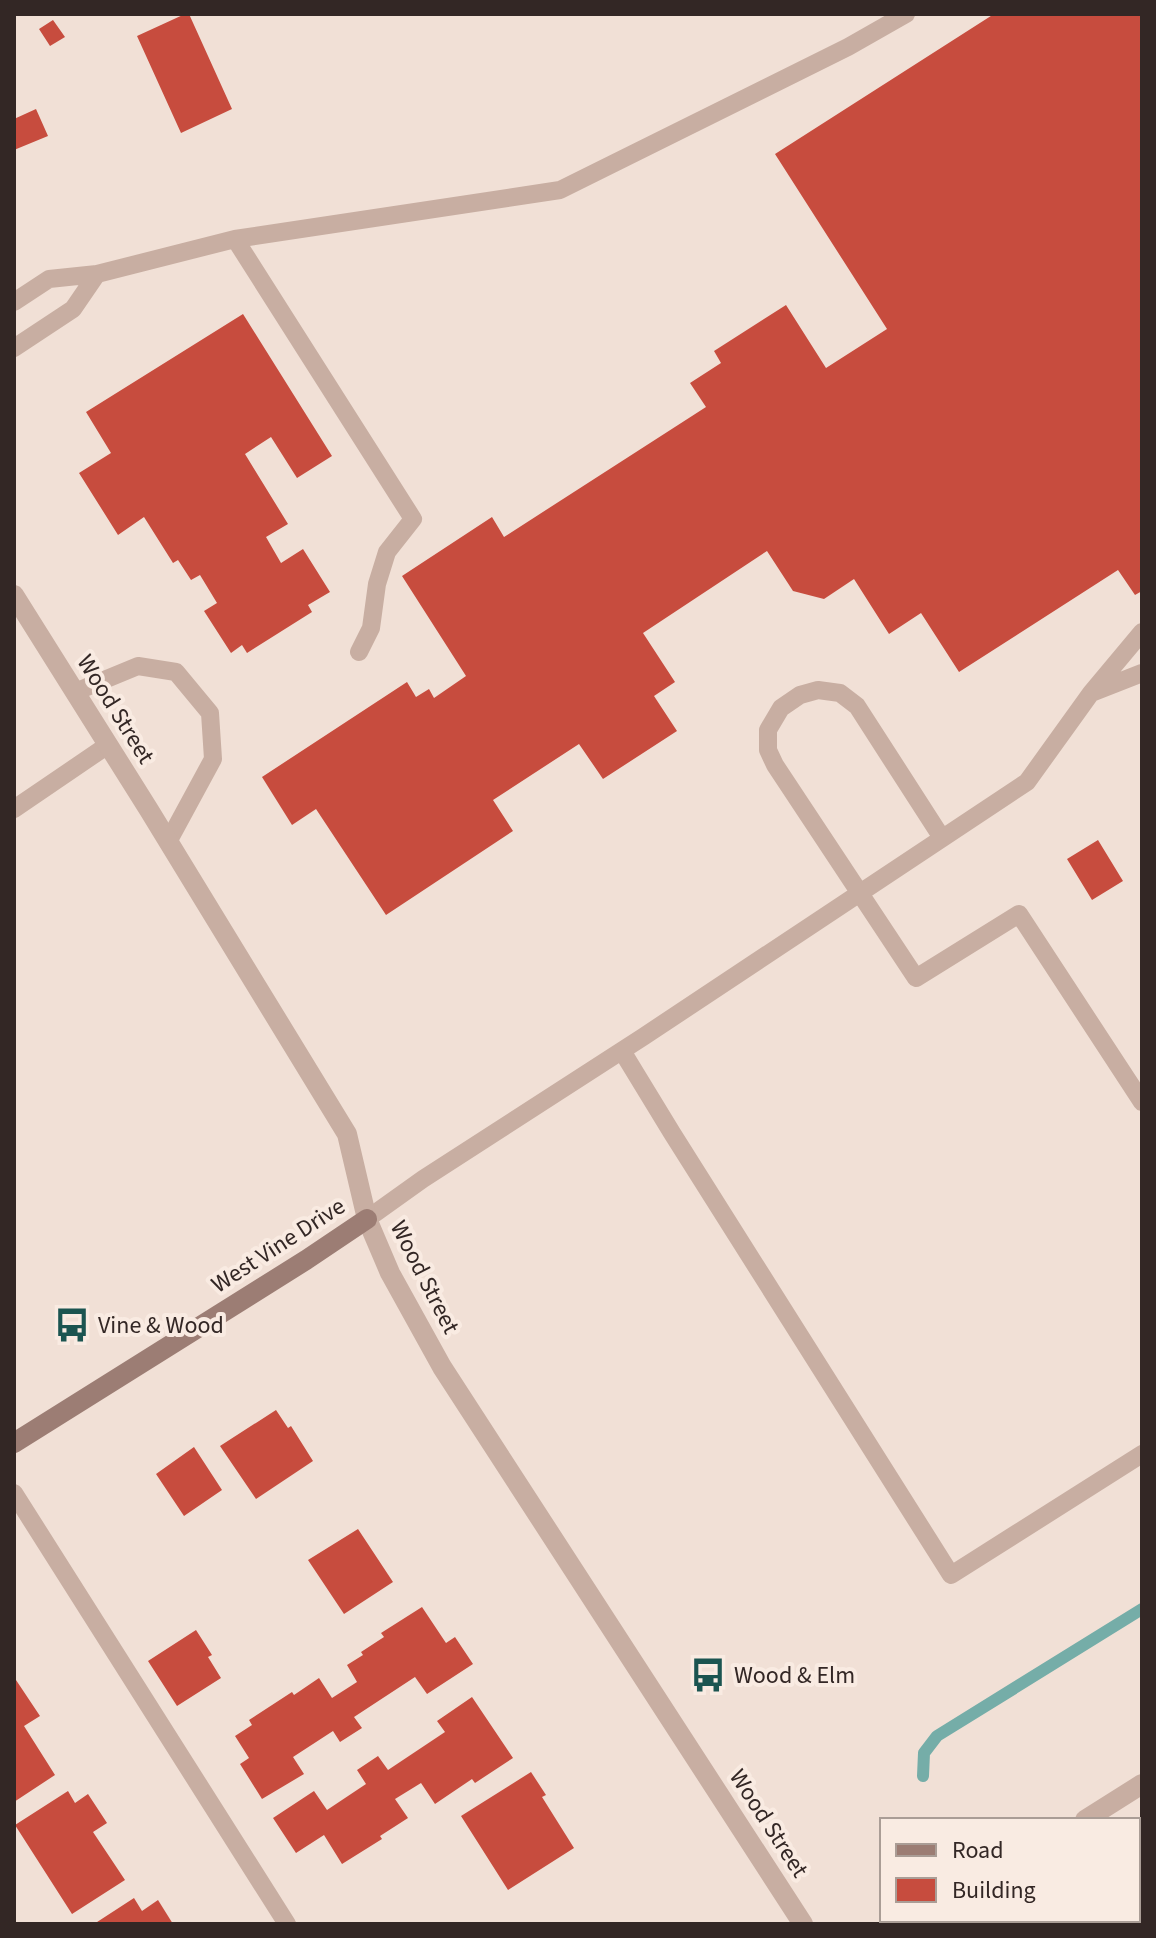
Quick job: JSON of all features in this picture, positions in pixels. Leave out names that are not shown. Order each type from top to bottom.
[{"type":"street","name":"Wood Street","points":[[14,595],[347,1134],[367,1219],[390,1273],[442,1367],[803,1924]]},
{"type":"street","name":"West Vine Drive","points":[[14,1443],[367,1219]]},
{"type":"street","points":[[1088,1818],[1142,1784]]},
{"type":"lane","points":[[14,302],[49,279],[97,274],[235,239],[560,190],[848,47],[906,14]]},
{"type":"lane","points":[[235,239],[413,519],[387,552],[377,584],[371,628],[359,652]]},
{"type":"lane","points":[[14,348],[73,309],[97,274]]},
{"type":"lane","points":[[367,1219],[423,1179],[1027,782],[1091,693],[1142,632]]},
{"type":"lane","points":[[75,692],[138,666],[176,672],[210,713],[213,759],[168,842]]},
{"type":"lane","points":[[1091,693],[1142,673]]},
{"type":"lane","points":[[942,838],[857,706],[840,693],[818,690],[800,695],[781,708],[768,730],[768,750],[775,765],[916,978],[1019,914],[1142,1102]]},
{"type":"lane","points":[[14,809],[108,745]]},
{"type":"lane","points":[[622,1051],[951,1575],[1142,1454]]},
{"type":"lane","points":[[14,1493],[287,1924]]},
{"type":"building","points":[[189,14],[232,109],[181,133],[137,36]]},
{"type":"building","points":[[994,14],[1142,14],[1142,591],[1135,595],[1118,570],[959,672],[921,613],[889,634],[854,579],[824,599],[793,591],[767,551],[643,633],[675,682],[654,696],[677,731],[603,779],[579,744],[493,800],[513,831],[386,915],[316,809],[292,825],[262,777],[407,682],[416,697],[429,689],[434,698],[466,676],[402,576],[492,517],[504,537],[706,407],[690,383],[721,363],[714,351],[786,305],[826,368],[887,329],[775,154]]},
{"type":"building","points":[[53,20],[65,37],[50,46],[39,29]]},
{"type":"building","points":[[36,109],[48,136],[14,150],[14,119]]},
{"type":"building","points":[[243,314],[332,456],[297,478],[271,437],[245,454],[288,524],[266,537],[281,563],[303,549],[330,592],[308,605],[312,612],[247,653],[242,645],[231,653],[204,611],[217,603],[200,575],[191,580],[178,560],[173,563],[144,517],[118,535],[79,473],[111,453],[86,412]]},
{"type":"building","points":[[1098,840],[1123,881],[1092,900],[1067,859]]},
{"type":"building","points":[[276,1410],[288,1428],[291,1426],[313,1461],[256,1499],[220,1446]]},
{"type":"building","points":[[194,1447],[222,1490],[184,1516],[156,1474]]},
{"type":"building","points":[[358,1529],[393,1582],[344,1614],[308,1560]]},
{"type":"building","points":[[422,1607],[446,1643],[455,1637],[473,1664],[427,1694],[415,1677],[354,1717],[362,1728],[340,1742],[333,1731],[293,1757],[304,1774],[262,1799],[240,1764],[249,1758],[235,1736],[252,1725],[249,1720],[319,1678],[332,1698],[357,1682],[347,1665],[384,1637],[381,1633]]},
{"type":"building","points":[[196,1630],[212,1655],[208,1657],[221,1678],[177,1706],[148,1661]]},
{"type":"building","points":[[14,1677],[40,1716],[24,1726],[55,1775],[14,1802]]},
{"type":"building","points":[[472,1697],[513,1758],[475,1783],[472,1779],[435,1804],[421,1783],[395,1799],[408,1818],[342,1864],[324,1835],[296,1853],[273,1818],[314,1791],[327,1810],[366,1784],[357,1770],[378,1756],[388,1770],[445,1732],[437,1721]]},
{"type":"building","points":[[531,1772],[546,1795],[542,1797],[574,1848],[508,1890],[461,1816]]},
{"type":"building","points":[[68,1791],[75,1803],[88,1794],[107,1823],[93,1832],[125,1880],[72,1914],[15,1825]]},
{"type":"building","points":[[134,1898],[142,1911],[158,1900],[173,1924],[94,1924]]},
{"type":"waterway","points":[[923,1776],[924,1753],[937,1736],[1142,1609]]},
{"type":"place","name":"Vine & Wood","points":[[72,1325]]},
{"type":"place","name":"Wood & Elm","points":[[708,1675]]}]
